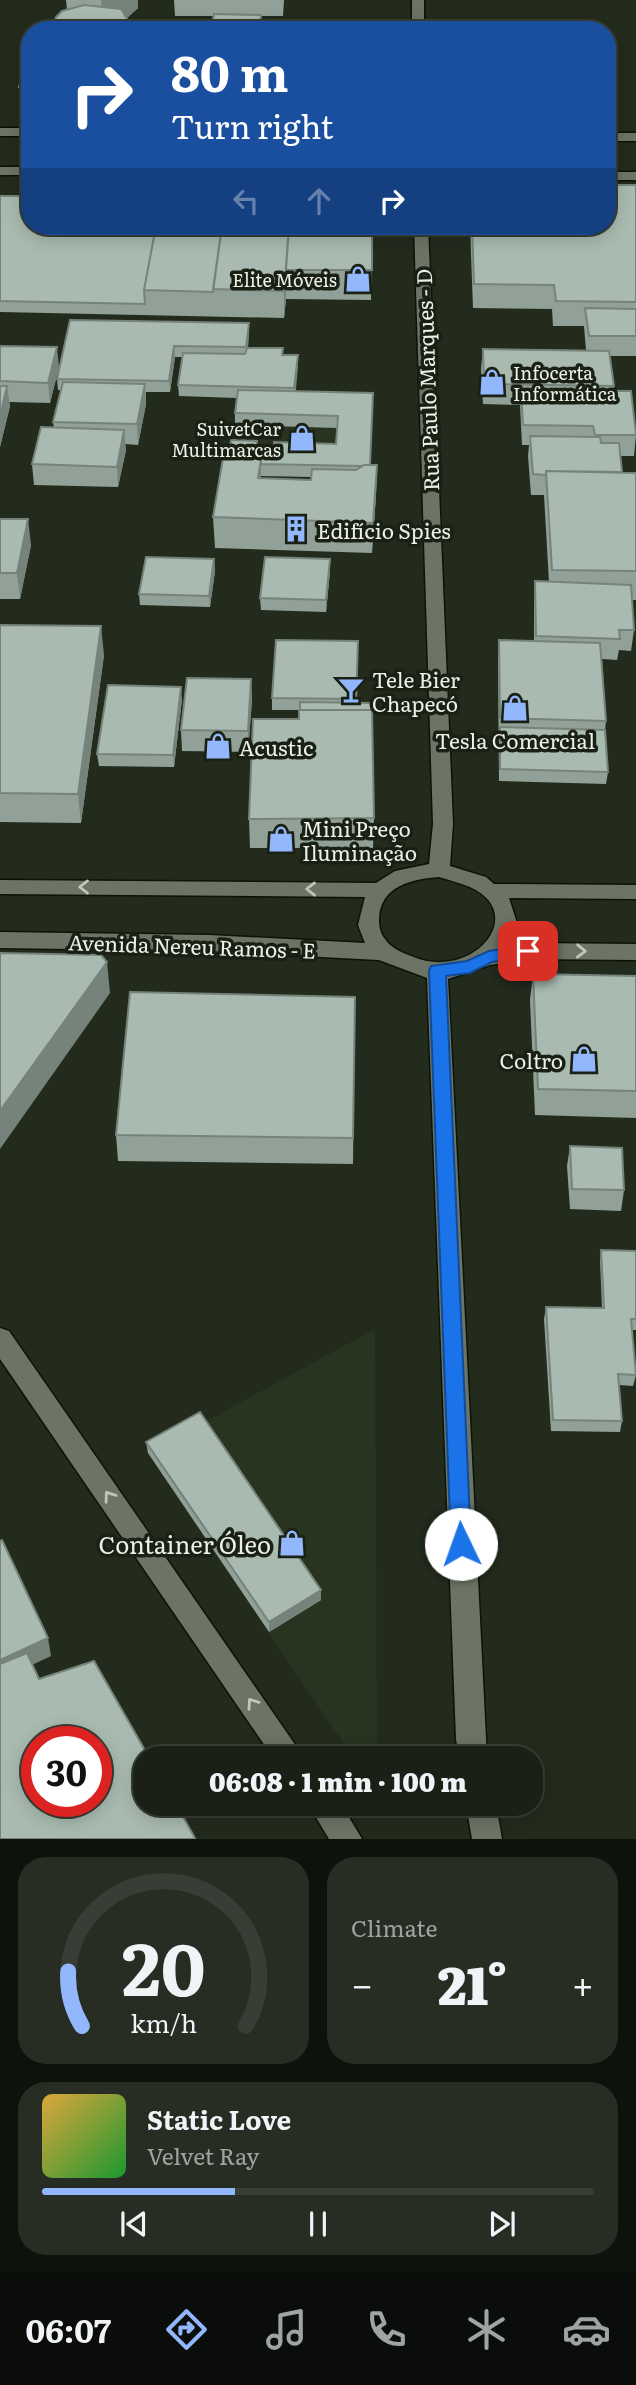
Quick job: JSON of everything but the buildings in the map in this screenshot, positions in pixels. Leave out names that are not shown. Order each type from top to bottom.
[{"type":"street","points":[[418,0],[418,21]]},
{"type":"street","points":[[0,132],[21,132]]},
{"type":"street","points":[[616,137],[636,137]]},
{"type":"street","points":[[0,171],[21,171]]},
{"type":"street","points":[[616,176],[636,176]]},
{"type":"street","name":"Rua Paulo Marques - D","points":[[421,235],[431,562],[443,824],[439,870]]},
{"type":"street","points":[[489,957],[501,943],[508,927],[505,910],[481,882],[461,873],[439,870],[396,878],[380,890],[370,904],[367,921],[372,937],[384,952],[401,964],[437,971],[470,967],[489,957],[528,951],[636,951]]},
{"type":"street","points":[[0,887],[380,890]]},
{"type":"street","points":[[490,891],[636,892]]},
{"type":"street","name":"Avenida Nereu Ramos - E","points":[[0,940],[209,943],[384,952]]},
{"type":"street","points":[[437,971],[471,1746]]},
{"type":"street","points":[[0,1339],[282,1746]]},
{"type":"street","points":[[331,1816],[347,1839]]},
{"type":"street","points":[[483,1816],[487,1839]]},
{"type":"shaded area","name":"SuivetCar Multimarcas","points":[[238,402],[373,405],[370,478],[229,475]]},
{"type":"shaded area","name":"Container Óleo","points":[[375,1329],[377,1746],[345,1746],[148,1453]]},
{"type":"place","name":"Elite Móveis","points":[[358,279]]},
{"type":"place","name":"Infocerta Informática","points":[[492,382]]},
{"type":"place","name":"SuivetCar Multimarcas","points":[[302,438]]},
{"type":"place","name":"Edifício Spies","points":[[296,529]]},
{"type":"place","name":"Tele Bier Chapecó","points":[[351,690]]},
{"type":"place","name":"Tesla Comercial","points":[[515,708]]},
{"type":"place","name":"Acustic","points":[[218,746]]},
{"type":"place","name":"Mini Preço Iluminação","points":[[281,839]]},
{"type":"place","name":"Coltro","points":[[584,1059]]},
{"type":"place","name":"Container Óleo","points":[[292,1543]]},
{"type":"route","points":[[461,1544],[437,971],[470,967],[489,957],[528,951]]}]
